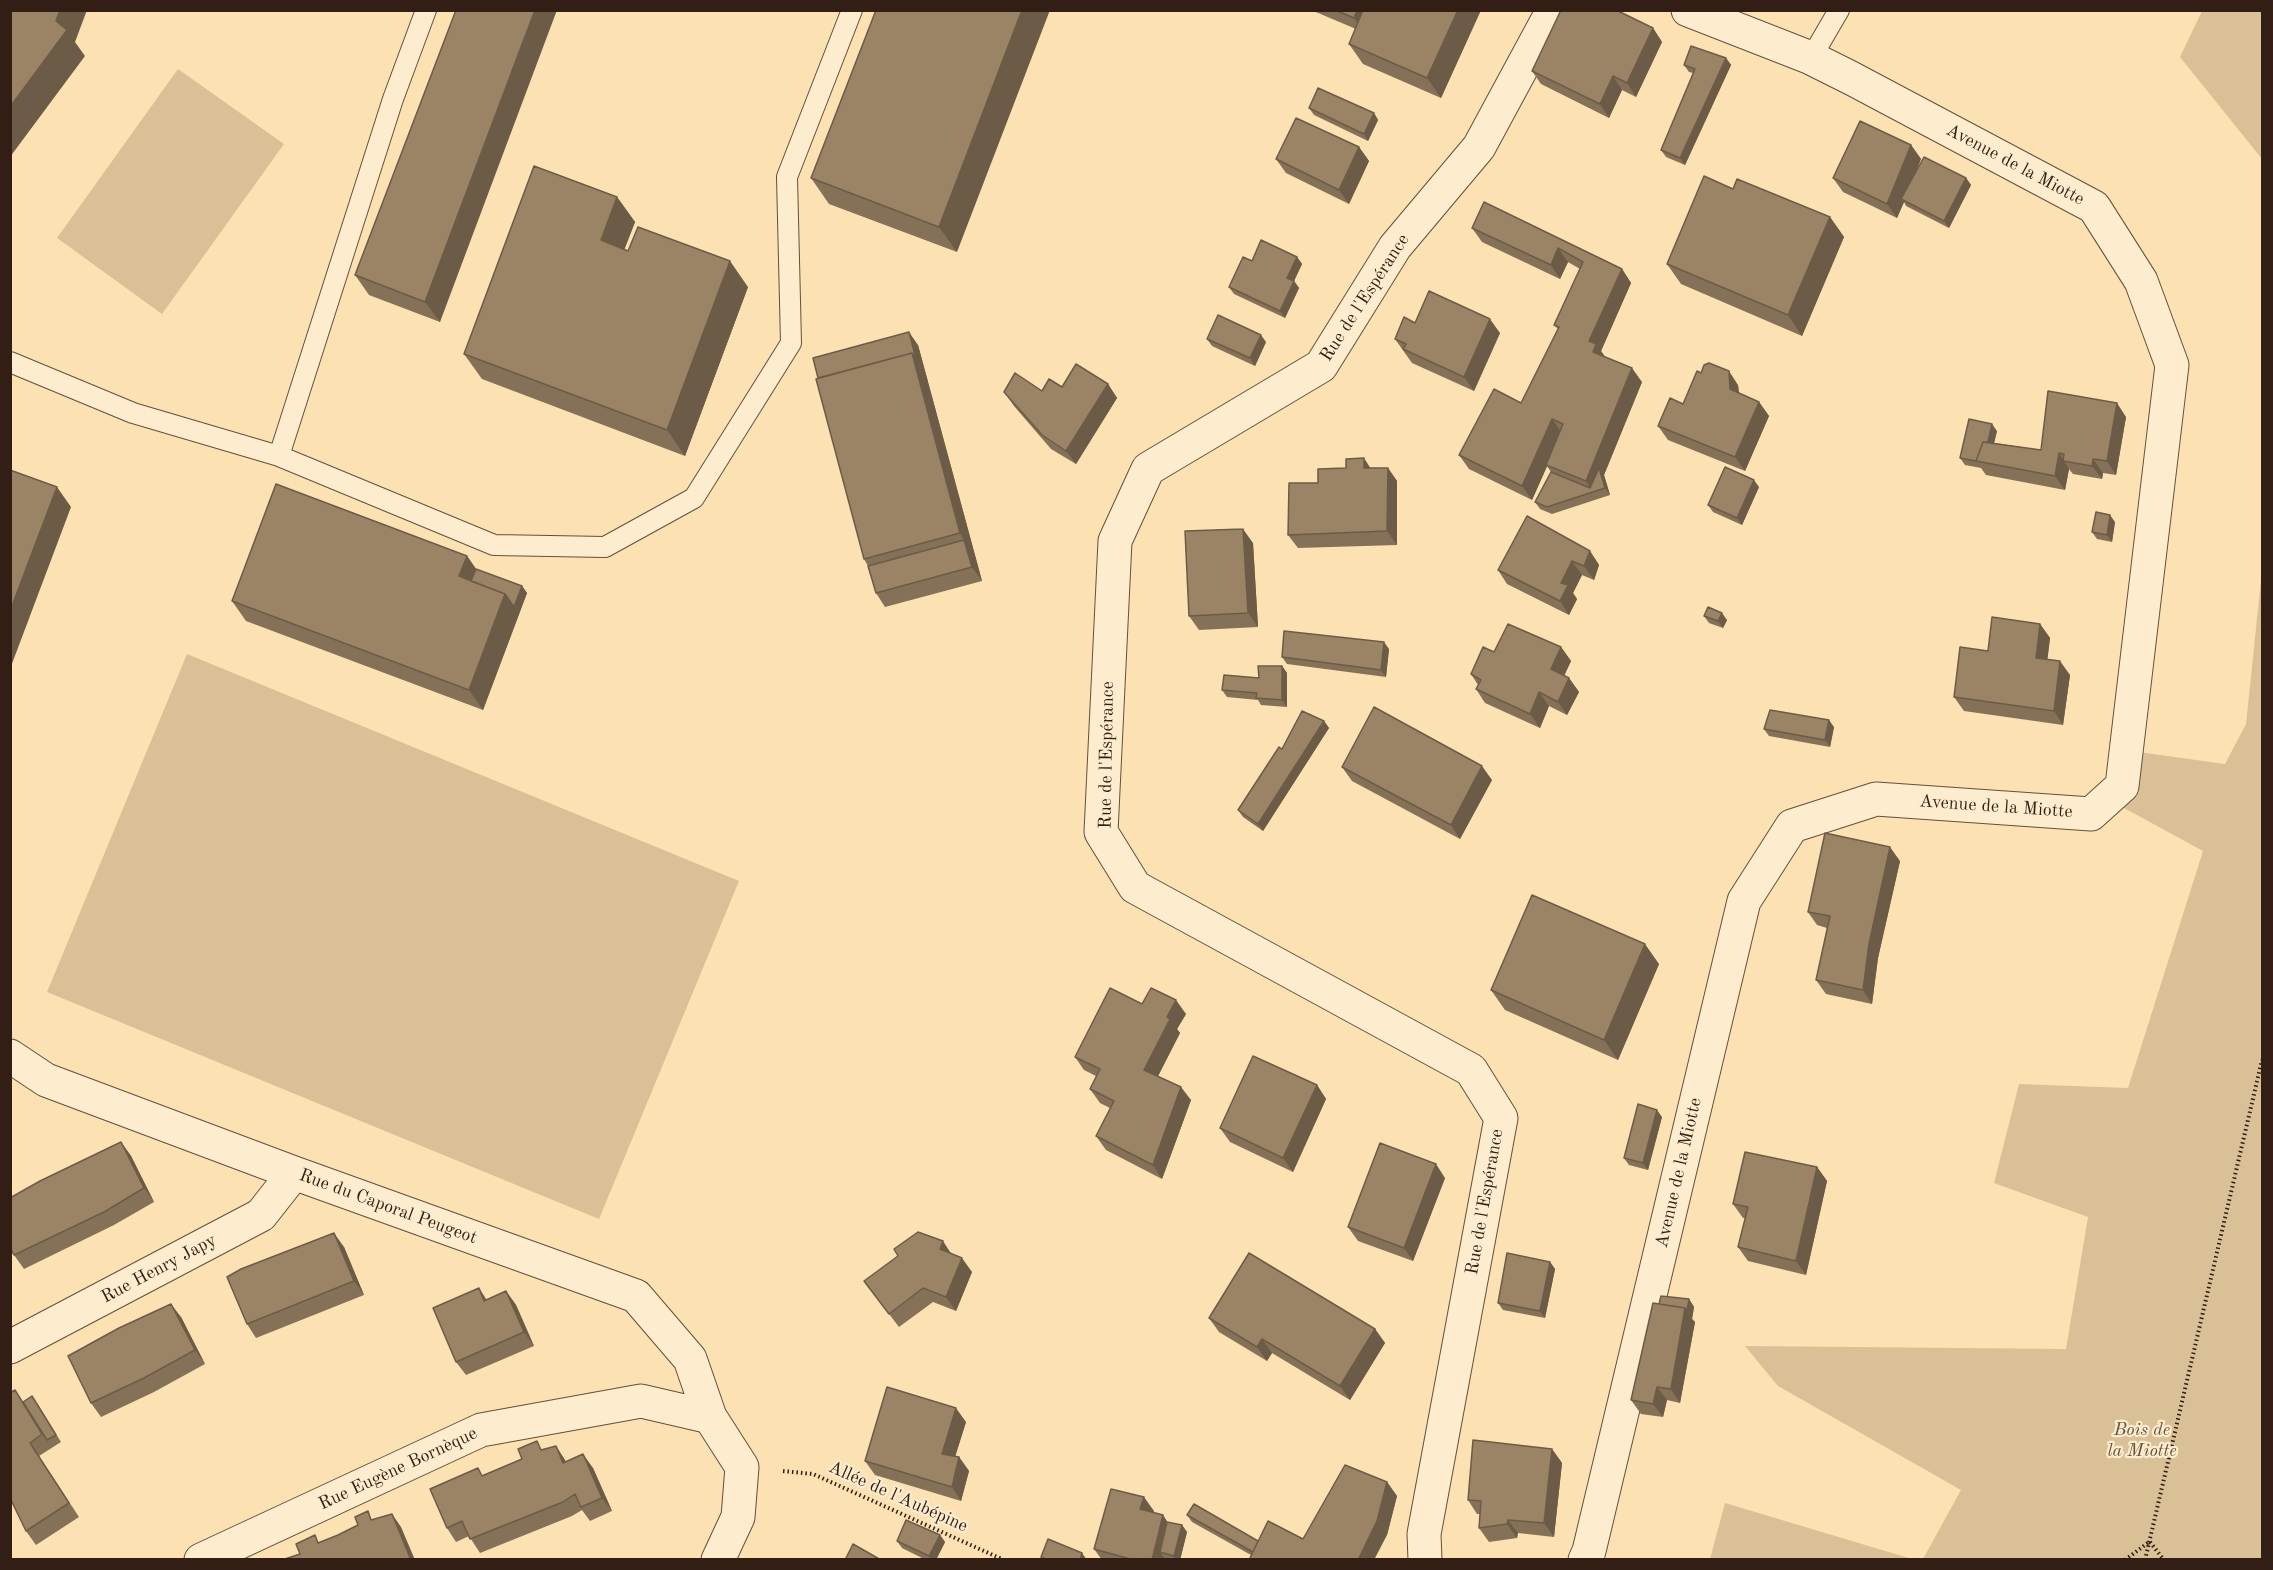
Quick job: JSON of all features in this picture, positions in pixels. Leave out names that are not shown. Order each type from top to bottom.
[{"type":"street","name":"Rue de l'Espérance","points":[[1425,1560],[1424,1534],[1501,1118],[1471,1070],[1135,887],[1101,832],[1115,541],[1148,469],[1321,366],[1395,247],[1479,147],[1553,10]]},
{"type":"street","name":"Avenue de la Miotte","points":[[1585,1560],[1592,1539],[1744,901],[1792,826],[1876,800],[2091,814],[2122,786],[2172,365],[2141,281],[2094,207],[1811,58],[1688,10]]},
{"type":"street","name":"Rue du Caporal Peugeot","points":[[10,1056],[46,1080],[294,1173],[636,1296],[690,1359],[710,1417],[742,1467]]},
{"type":"street","name":"Rue Henry Japy","points":[[10,1347],[261,1215],[294,1173]]},
{"type":"street","name":"Rue Eugène Bornèque","points":[[201,1560],[481,1430],[641,1401],[710,1417]]},
{"type":"street","points":[[718,1560],[738,1517],[742,1467]]},
{"type":"lane","points":[[279,456],[393,99],[426,10]]},
{"type":"lane","points":[[10,362],[133,413],[279,456],[494,545],[605,547],[694,498],[791,343],[787,177],[852,10]]},
{"type":"lane","points":[[1811,58],[1839,10]]},
{"type":"path","points":[[2145,1560],[2262,1060]]},
{"type":"path","name":"Allée de l'Aubépine","points":[[742,1467],[813,1474],[1004,1560]]},
{"type":"path","points":[[2125,1560],[2150,1542]]},
{"type":"path","points":[[2150,1542],[2164,1560]]},
{"type":"green space","points":[[2202,11],[2262,11],[2262,159],[2180,57]]},
{"type":"green space","points":[[178,69],[284,144],[162,314],[57,238]]},
{"type":"green space","name":"Bois de la Miotte","points":[[2262,571],[2262,1559],[1923,1559],[1961,1490],[1778,1386],[1745,1346],[2066,1349],[2088,1217],[1994,1183],[2019,1084],[2128,1088],[2203,851],[2113,802],[2131,751],[2225,764],[2246,724]]},
{"type":"green space","points":[[187,654],[739,881],[599,1219],[47,992]]},
{"type":"green space","points":[[1725,1503],[1912,1559],[1710,1559]]},
{"type":"building","points":[[10,10],[60,10],[56,21],[67,30],[10,107]]},
{"type":"building","points":[[456,10],[535,10],[425,302],[355,275]]},
{"type":"building","points":[[876,10],[1022,10],[939,227],[811,178]]},
{"type":"building","points":[[1335,10],[1357,10],[1354,18]]},
{"type":"building","points":[[1363,10],[1458,10],[1427,78],[1349,44]]},
{"type":"building","points":[[1561,10],[1616,10],[1653,28],[1627,83],[1613,76],[1600,104],[1532,71]]},
{"type":"building","points":[[1691,46],[1726,58],[1680,158],[1661,150],[1695,69],[1684,65]]},
{"type":"building","points":[[1318,88],[1374,113],[1364,134],[1309,108]]},
{"type":"building","points":[[1296,118],[1359,147],[1339,190],[1276,159]]},
{"type":"building","points":[[1860,121],[1911,145],[1887,204],[1833,178]]},
{"type":"building","points":[[1924,157],[1966,178],[1944,221],[1901,199]]},
{"type":"building","points":[[534,166],[617,197],[601,240],[628,251],[638,227],[730,261],[667,430],[464,354]]},
{"type":"building","points":[[1704,176],[1733,189],[1737,179],[1830,217],[1788,315],[1667,264]]},
{"type":"building","points":[[1484,202],[1622,269],[1589,341],[1596,344],[1593,352],[1632,368],[1586,481],[1546,465],[1563,424],[1552,419],[1522,486],[1459,455],[1494,389],[1521,403],[1559,327],[1554,325],[1583,262],[1558,248],[1551,265],[1472,228]]},
{"type":"building","points":[[1261,240],[1297,257],[1287,278],[1294,281],[1280,311],[1229,287],[1243,257],[1252,261]]},
{"type":"building","points":[[1429,291],[1490,319],[1464,377],[1403,349],[1406,344],[1395,339],[1404,317],[1415,323]]},
{"type":"building","points":[[1218,315],[1261,335],[1250,358],[1207,339]]},
{"type":"building","points":[[909,332],[916,359],[912,353],[818,378],[813,358]]},
{"type":"building","points":[[912,353],[960,533],[864,559],[816,379]]},
{"type":"building","points":[[1709,363],[1729,371],[1730,389],[1759,402],[1735,457],[1658,426],[1670,398],[1683,404],[1697,371],[1701,373],[1704,365]]},
{"type":"building","points":[[1076,364],[1108,384],[1066,451],[1042,435],[1004,392],[1015,373],[1042,391],[1049,379],[1062,387]]},
{"type":"building","points":[[2048,391],[2117,403],[2107,461],[2093,459],[2092,466],[2063,461],[2064,454],[2059,453],[2055,476],[1976,461],[1983,442],[2041,450]]},
{"type":"building","points":[[1969,419],[1992,424],[1988,442],[1983,442],[1976,461],[1960,458]]},
{"type":"building","points":[[1364,458],[1364,468],[1388,468],[1387,531],[1288,535],[1289,483],[1318,483],[1318,469],[1346,468],[1346,459]]},
{"type":"building","points":[[1725,467],[1754,480],[1737,518],[1708,505]]},
{"type":"building","points":[[1599,468],[1605,488],[1547,507],[1535,502],[1551,472],[1590,488]]},
{"type":"building","points":[[10,470],[57,487],[10,611]]},
{"type":"building","points":[[276,484],[467,556],[459,576],[505,594],[469,690],[232,601]]},
{"type":"building","points":[[2096,512],[2110,515],[2107,535],[2092,532]]},
{"type":"building","points":[[1527,516],[1590,551],[1584,566],[1572,561],[1561,583],[1568,585],[1560,601],[1498,570]]},
{"type":"building","points":[[1243,529],[1248,613],[1189,616],[1185,531]]},
{"type":"building","points":[[964,540],[972,567],[876,593],[868,566]]},
{"type":"building","points":[[476,569],[522,586],[514,607],[505,594],[471,581]]},
{"type":"building","points":[[1708,607],[1722,613],[1718,621],[1704,616]]},
{"type":"building","points":[[1992,617],[2040,624],[2036,658],[2060,661],[2054,711],[1954,697],[1960,647],[1988,651]]},
{"type":"building","points":[[1508,624],[1561,647],[1551,669],[1569,678],[1558,702],[1539,692],[1530,714],[1476,689],[1481,680],[1471,674],[1483,647],[1494,652]]},
{"type":"building","points":[[1284,631],[1384,642],[1381,670],[1282,657]]},
{"type":"building","points":[[1258,666],[1282,666],[1282,700],[1256,698],[1257,693],[1222,690],[1224,675],[1259,678]]},
{"type":"building","points":[[1374,707],[1482,766],[1451,825],[1342,767]]},
{"type":"building","points":[[1770,710],[1829,720],[1825,740],[1764,729]]},
{"type":"building","points":[[1302,711],[1324,721],[1258,824],[1238,810],[1279,747],[1282,749]]},
{"type":"building","points":[[1825,833],[1890,847],[1869,944],[1863,990],[1816,980],[1830,916],[1808,912]]},
{"type":"building","points":[[1532,895],[1645,944],[1604,1040],[1491,990]]},
{"type":"building","points":[[1110,988],[1142,1004],[1151,988],[1176,1000],[1167,1017],[1170,1019],[1144,1070],[1181,1087],[1153,1165],[1096,1136],[1114,1101],[1090,1089],[1100,1069],[1075,1057]]},
{"type":"building","points":[[1253,1056],[1317,1085],[1283,1158],[1220,1128]]},
{"type":"building","points":[[1638,1104],[1657,1110],[1643,1163],[1624,1158]]},
{"type":"building","points":[[121,1142],[144,1188],[104,1212],[14,1255],[10,1248],[10,1198]]},
{"type":"building","points":[[1380,1143],[1436,1164],[1404,1248],[1348,1227]]},
{"type":"building","points":[[1745,1152],[1817,1167],[1796,1261],[1738,1247],[1748,1207],[1733,1204]]},
{"type":"building","points":[[918,1232],[943,1241],[940,1249],[962,1258],[946,1297],[923,1288],[889,1314],[864,1281],[898,1256],[894,1249]]},
{"type":"building","points":[[334,1233],[354,1281],[247,1324],[227,1277],[241,1269]]},
{"type":"building","points":[[1249,1253],[1375,1329],[1340,1386],[1262,1339],[1257,1347],[1209,1318]]},
{"type":"building","points":[[1507,1253],[1550,1262],[1540,1311],[1498,1303]]},
{"type":"building","points":[[479,1288],[484,1301],[506,1291],[524,1332],[456,1362],[433,1308]]},
{"type":"building","points":[[1661,1296],[1689,1299],[1687,1311],[1685,1308],[1659,1304]]},
{"type":"building","points":[[1653,1303],[1685,1308],[1671,1389],[1657,1387],[1653,1404],[1631,1400]]},
{"type":"building","points":[[171,1304],[195,1350],[91,1403],[68,1356],[119,1328]]},
{"type":"building","points":[[887,1387],[956,1408],[942,1454],[959,1457],[952,1487],[865,1461]]},
{"type":"building","points":[[15,1390],[42,1434],[30,1443],[69,1503],[26,1531],[10,1498],[10,1393]]},
{"type":"building","points":[[32,1396],[56,1435],[47,1440],[23,1402]]},
{"type":"building","points":[[1473,1440],[1552,1449],[1544,1523],[1508,1520],[1507,1524],[1479,1528],[1481,1501],[1468,1500]]},
{"type":"building","points":[[537,1441],[541,1450],[556,1446],[563,1463],[583,1454],[602,1498],[581,1507],[575,1494],[563,1502],[470,1539],[462,1521],[447,1528],[430,1489],[478,1468],[482,1476],[522,1459],[518,1449]]},
{"type":"building","points":[[1345,1465],[1387,1482],[1377,1521],[1358,1560],[1249,1560],[1268,1521],[1303,1539]]},
{"type":"building","points":[[1111,1489],[1144,1497],[1140,1509],[1163,1515],[1152,1560],[1134,1560],[1094,1549]]},
{"type":"building","points":[[1194,1504],[1258,1541],[1253,1552],[1187,1515]]},
{"type":"building","points":[[368,1511],[371,1520],[392,1514],[411,1560],[285,1559],[300,1554],[296,1544],[315,1535],[318,1543],[338,1535],[358,1525],[355,1517]]},
{"type":"building","points":[[906,1520],[940,1535],[929,1556],[897,1541]]},
{"type":"building","points":[[1167,1522],[1182,1525],[1174,1556],[1160,1552]]},
{"type":"building","points":[[1048,1539],[1082,1553],[1080,1560],[1047,1560],[1041,1557]]},
{"type":"building","points":[[853,1544],[881,1560],[845,1560]]}]
